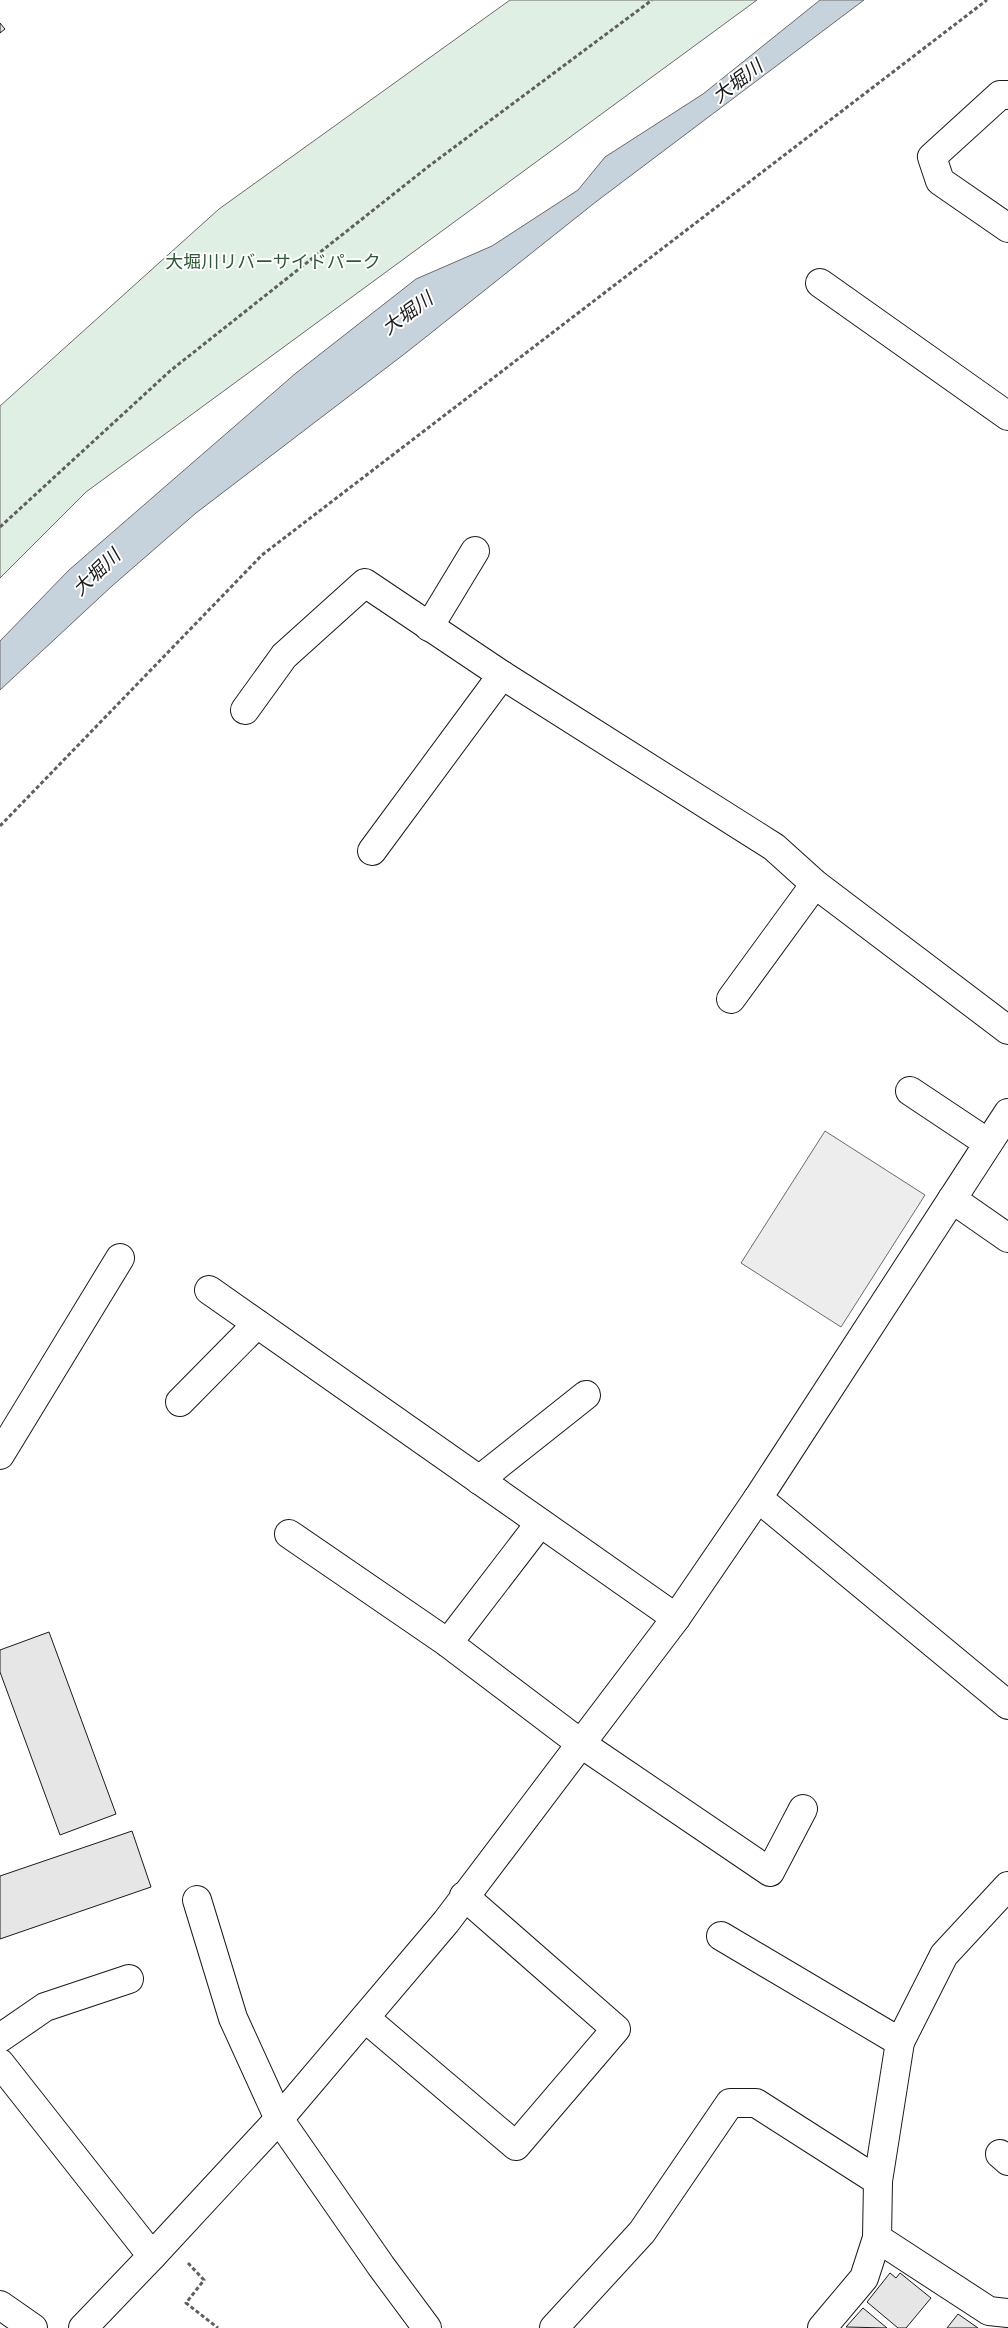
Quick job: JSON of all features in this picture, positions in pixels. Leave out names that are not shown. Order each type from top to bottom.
[{"type":"street","points":[[1008,95],[1000,95],[932,156],[940,182],[1008,228]]},
{"type":"street","points":[[820,283],[1008,416]]},
{"type":"street","points":[[430,627],[476,551]]},
{"type":"street","points":[[245,710],[284,656],[365,583],[502,675],[774,848],[815,884],[1008,1030]]},
{"type":"street","points":[[372,851],[502,675]]},
{"type":"street","points":[[731,999],[815,884]]},
{"type":"street","points":[[910,1091],[988,1143]]},
{"type":"street","points":[[83,2328],[279,2119],[446,1922],[676,1618],[758,1498],[1008,1113]]},
{"type":"street","points":[[952,1199],[1008,1238]]},
{"type":"street","points":[[0,1454],[120,1258]]},
{"type":"street","points":[[209,1290],[676,1618]]},
{"type":"street","points":[[180,1402],[257,1324]]},
{"type":"street","points":[[479,1480],[586,1395]]},
{"type":"street","points":[[758,1498],[1008,1705]]},
{"type":"street","points":[[448,1643],[540,1523]]},
{"type":"street","points":[[288,1534],[448,1643],[580,1743],[770,1872],[804,1809]]},
{"type":"street","points":[[822,2328],[864,2278],[877,2238],[878,2181],[900,2042],[944,1955],[1008,1886]]},
{"type":"street","points":[[365,2018],[516,2146],[616,2029],[464,1896]]},
{"type":"street","points":[[198,1900],[233,2018],[279,2119],[381,2266],[427,2328]]},
{"type":"street","points":[[721,1936],[900,2042]]},
{"type":"street","points":[[0,2038],[46,2007],[129,1979]]},
{"type":"street","points":[[0,2063],[159,2248]]},
{"type":"street","points":[[554,2328],[642,2232],[730,2103],[756,2103],[878,2181]]},
{"type":"street","points":[[877,2238],[989,2311],[1008,2313]]},
{"type":"street","points":[[0,2305],[33,2328]]},
{"type":"path","points":[[0,527],[170,371],[429,166],[652,0]]},
{"type":"path","points":[[0,826],[262,555],[987,0]]},
{"type":"path","points":[[159,2248],[204,2280],[186,2303],[218,2328]]},
{"type":"green space","name":"大堀川リバーサイドパーク","points":[[510,0],[757,0],[86,492],[0,578],[0,406],[219,209]]},
{"type":"shaded area","points":[[825,1131],[925,1195],[841,1327],[741,1263]]},
{"type":"water","name":"大堀川","points":[[820,0],[864,0],[597,201],[407,352],[196,513],[112,586],[0,690],[0,641],[69,570],[296,373],[416,279],[492,246],[578,190],[605,157],[703,94]]},
{"type":"building","points":[[0,23],[5,29],[0,33]]},
{"type":"building","points":[[49,1632],[116,1814],[60,1835],[0,1672],[0,1650]]},
{"type":"building","points":[[132,1831],[151,1887],[0,1939],[0,1876]]},
{"type":"building","points":[[890,2273],[896,2278],[900,2273],[931,2298],[906,2328],[898,2328],[867,2302]]},
{"type":"building","points":[[863,2308],[887,2328],[846,2327]]},
{"type":"building","points":[[958,2314],[978,2328],[947,2328]]}]
